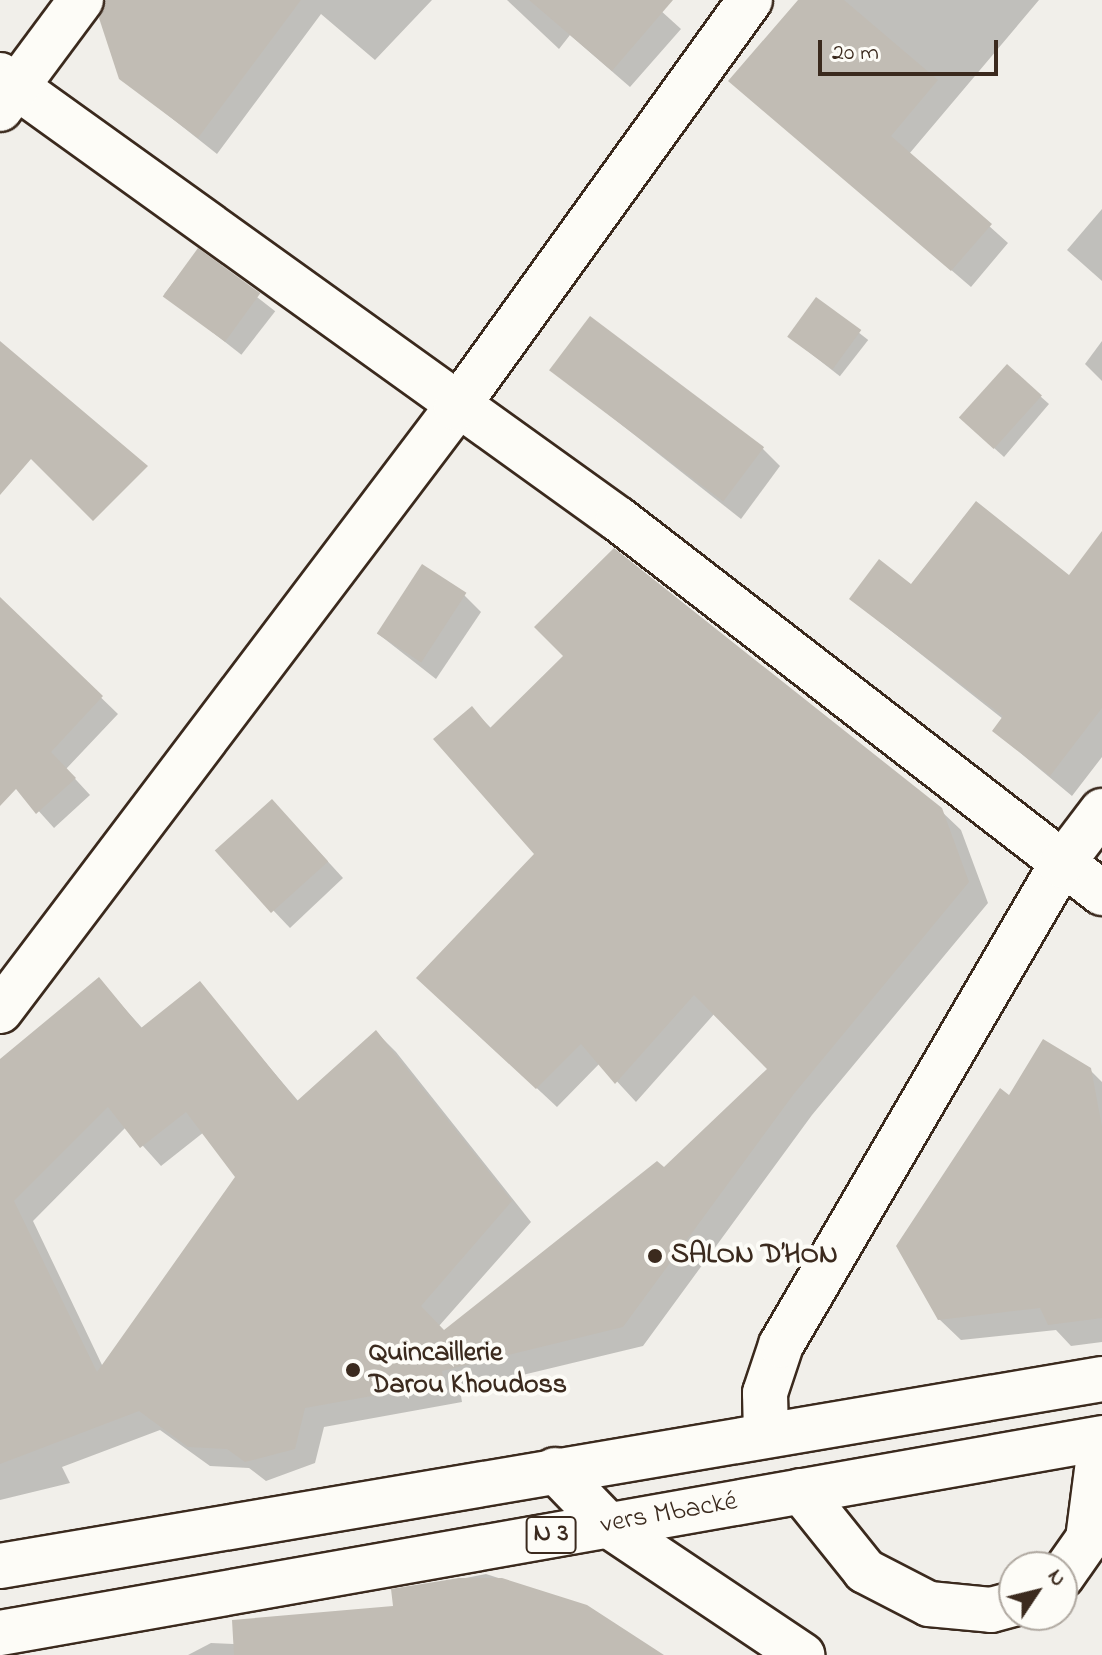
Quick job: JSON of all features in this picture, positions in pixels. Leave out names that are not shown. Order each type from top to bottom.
[{"type":"street","points":[[81,0],[5,91],[758,623],[1061,865],[1102,893]]},
{"type":"street","points":[[0,1011],[456,408],[750,0]]},
{"type":"street","points":[[766,1434],[765,1393],[781,1345],[1061,865],[1102,811]]},
{"type":"street","name":"N 3","points":[[0,1566],[1102,1379]]},
{"type":"street","points":[[1078,1553],[1088,1539],[1102,1438]]},
{"type":"street","name":"vers Mbacké","points":[[0,1633],[1102,1438]]},
{"type":"street","points":[[555,1470],[608,1525],[802,1655]]},
{"type":"street","points":[[801,1491],[865,1571],[916,1597],[991,1610],[998,1608]]},
{"type":"building","points":[[106,0],[301,0],[198,138],[119,79],[99,18]]},
{"type":"building","points":[[529,0],[673,0],[612,71]]},
{"type":"building","points":[[798,0],[844,0],[938,80],[891,136],[992,224],[951,271],[728,81]]},
{"type":"building","points":[[198,248],[260,293],[225,342],[163,297]]},
{"type":"building","points":[[816,297],[861,330],[833,370],[787,337]]},
{"type":"building","points":[[590,316],[764,447],[723,502],[549,370]]},
{"type":"building","points":[[0,341],[148,466],[93,521],[31,459],[0,495]]},
{"type":"building","points":[[1007,364],[1042,395],[994,449],[959,418]]},
{"type":"building","points":[[976,501],[1069,575],[1102,531],[1102,708],[1050,776],[992,731],[1003,716],[849,599],[879,559],[911,584]]},
{"type":"building","points":[[614,548],[942,808],[969,882],[793,1095],[623,1327],[442,1371],[444,1383],[305,1408],[295,1449],[245,1462],[227,1449],[188,1447],[139,1411],[0,1464],[0,1059],[99,977],[141,1028],[200,981],[297,1101],[376,1030],[512,1201],[421,1306],[444,1330],[657,1161],[664,1167],[767,1069],[694,995],[615,1084],[581,1044],[536,1089],[416,978],[534,854],[433,739],[472,706],[490,728],[563,656],[534,627]],"holes":[[[108,1107],[140,1148],[186,1112],[235,1177],[97,1372],[14,1201]]]},
{"type":"building","points":[[422,564],[466,593],[421,662],[377,634]]},
{"type":"building","points":[[0,597],[103,696],[51,752],[76,778],[36,814],[16,789],[0,806]]},
{"type":"building","points":[[272,799],[328,861],[271,913],[215,851]]},
{"type":"building","points":[[1043,1039],[1091,1068],[1102,1127],[1102,1318],[1048,1325],[1040,1308],[938,1320],[896,1246],[1000,1088],[1009,1095]]},
{"type":"building","points":[[459,1578],[502,1578],[587,1605],[664,1655],[234,1655],[232,1620],[393,1606],[391,1589]]},
{"type":"place","name":"SALON D’HON","points":[[655,1256]]},
{"type":"place","name":"Quincaillerie Darou Khoudoss","points":[[353,1370]]}]
